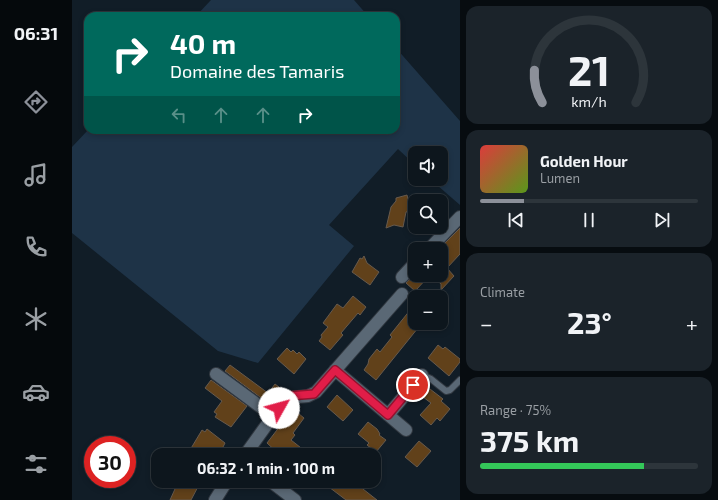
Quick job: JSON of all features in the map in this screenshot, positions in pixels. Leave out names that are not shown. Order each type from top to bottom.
[{"type":"street","points":[[436,242],[460,217]]},
{"type":"street","points":[[402,276],[408,270]]},
{"type":"street","points":[[250,448],[287,398],[314,394],[402,294]]},
{"type":"street","points":[[335,370],[406,430]]},
{"type":"street","points":[[216,374],[273,416]]},
{"type":"street","points":[[388,415],[422,374]]},
{"type":"street","points":[[215,500],[223,488]]},
{"type":"street","points":[[279,488],[295,500]]},
{"type":"lane","points":[[422,374],[446,391],[450,390],[460,380]]},
{"type":"shaded area","points":[[211,0],[354,0],[364,12],[200,12]]},
{"type":"shaded area","points":[[400,53],[460,121],[460,205],[438,186],[448,186],[448,146],[408,146],[408,158],[398,149],[329,225],[354,246],[258,363],[218,351],[72,233],[72,147],[84,134],[400,134]]},
{"type":"building","points":[[407,195],[408,199],[408,211],[406,212],[403,227],[394,225],[386,228],[391,207],[396,201],[396,198]]},
{"type":"building","points":[[460,228],[460,254],[448,267],[448,242],[446,242]]},
{"type":"building","points":[[364,256],[367,263],[379,272],[370,285],[352,272],[360,258],[362,259]]},
{"type":"building","points":[[448,269],[454,276],[441,290],[441,284],[439,282],[448,282]]},
{"type":"building","points":[[408,281],[423,282],[416,290],[406,283]]},
{"type":"building","points":[[353,296],[366,307],[360,315],[358,313],[341,333],[343,335],[330,350],[319,341],[322,337],[321,335],[328,327],[323,323],[337,304],[343,308]]},
{"type":"building","points":[[408,313],[408,330],[416,330],[376,380],[364,370],[369,359],[377,349],[380,352],[392,337],[390,335]]},
{"type":"building","points":[[438,345],[443,349],[445,347],[460,359],[460,362],[449,376],[428,358]]},
{"type":"building","points":[[287,348],[291,352],[293,350],[297,354],[299,352],[306,359],[294,374],[277,359]]},
{"type":"building","points":[[230,365],[272,396],[268,403],[225,371]]},
{"type":"building","points":[[211,380],[247,406],[231,427],[215,417],[217,414],[214,412],[222,401],[205,388]]},
{"type":"building","points":[[275,384],[283,390],[277,397],[269,392]]},
{"type":"building","points":[[430,389],[443,399],[441,401],[450,409],[440,421],[437,418],[431,425],[420,415],[431,403],[423,397]]},
{"type":"building","points":[[337,395],[353,410],[343,421],[327,407]]},
{"type":"building","points":[[293,409],[304,418],[293,433],[295,435],[291,440],[301,448],[272,448],[267,443]]},
{"type":"building","points":[[368,422],[377,429],[380,434],[379,435],[386,440],[379,448],[371,448],[367,445],[369,443],[358,434]]},
{"type":"building","points":[[207,429],[225,443],[222,448],[191,448],[202,430],[205,432]]},
{"type":"building","points":[[419,441],[431,451],[417,467],[405,457]]},
{"type":"building","points":[[174,488],[197,488],[191,500],[170,500],[175,489]]},
{"type":"building","points":[[330,488],[364,488],[363,489],[377,500],[346,500]]},
{"type":"route","points":[[279,408],[284,399],[289,396],[308,396],[314,394],[335,370],[388,415],[413,385]]}]
